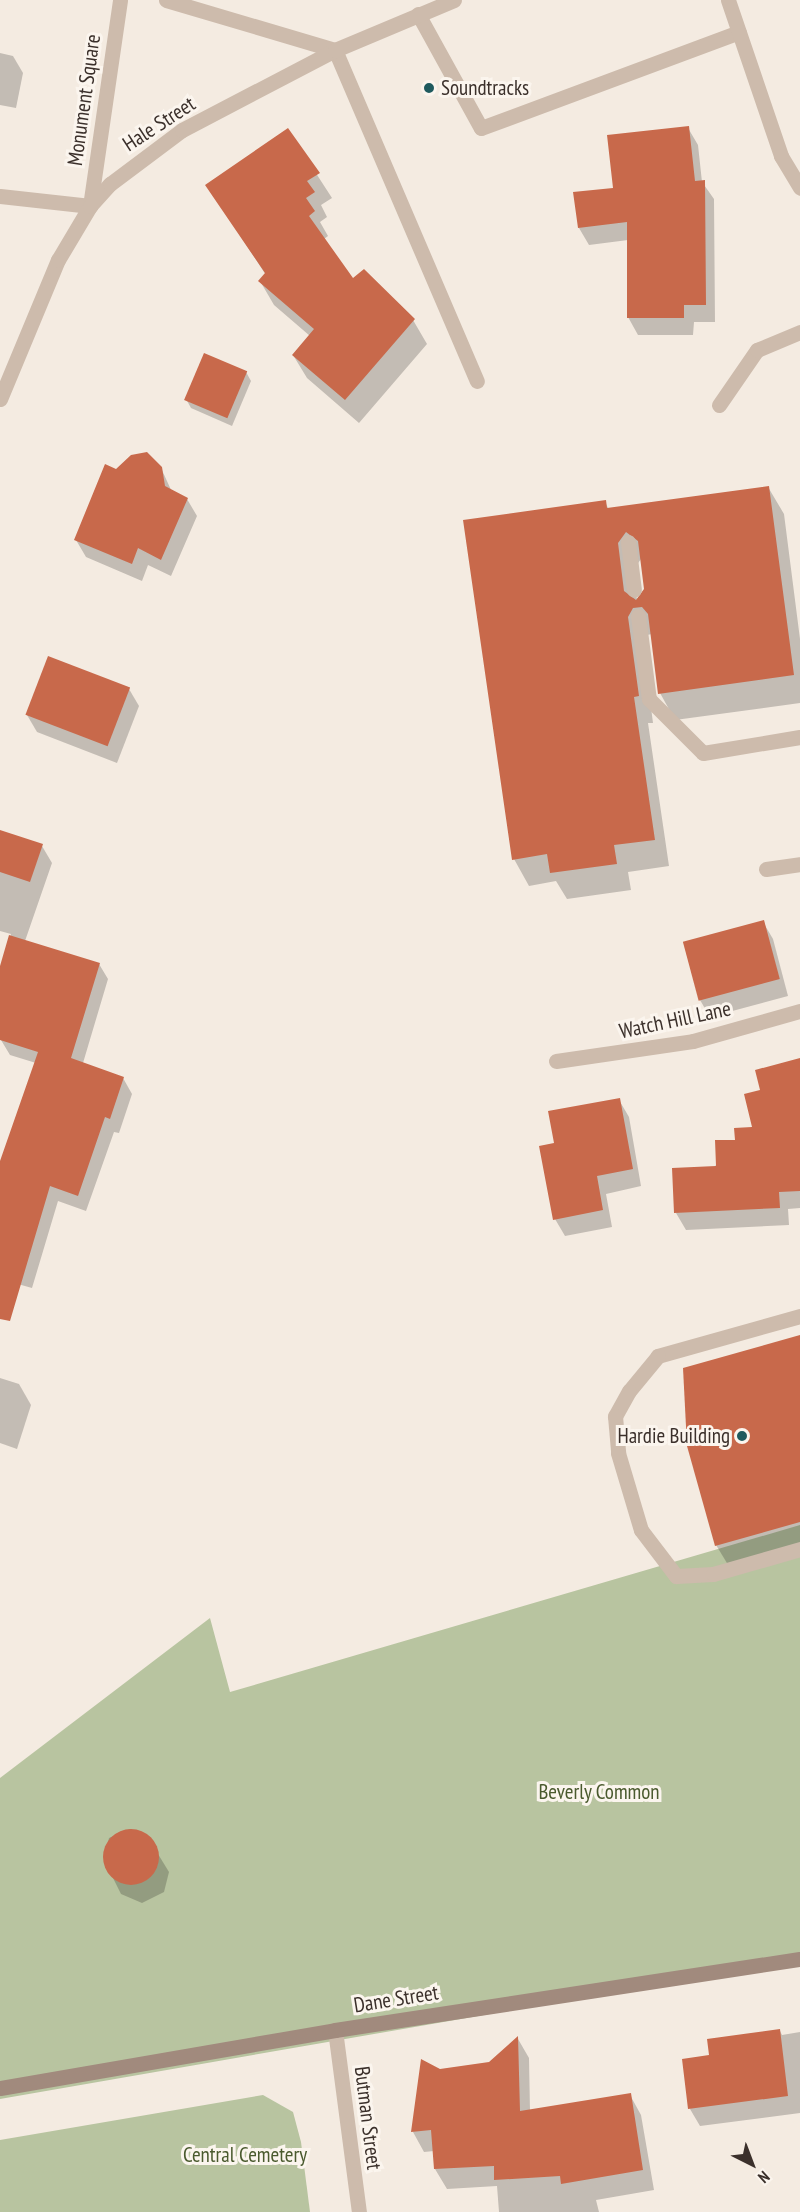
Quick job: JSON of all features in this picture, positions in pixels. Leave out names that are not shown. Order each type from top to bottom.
[{"type":"main road","name":"Dane Street","points":[[0,2088],[335,2030],[800,1959]]},
{"type":"street","name":"Monument Square","points":[[90,206],[120,0]]},
{"type":"street","points":[[166,0],[334,50],[477,381]]},
{"type":"street","name":"Hale Street","points":[[0,399],[58,260],[90,206],[141,158],[182,130],[334,50],[454,0]]},
{"type":"street","points":[[728,0],[781,156],[800,188]]},
{"type":"street","points":[[418,14],[481,128],[739,32]]},
{"type":"street","points":[[0,196],[90,206]]},
{"type":"street","points":[[719,405],[757,350],[800,332]]},
{"type":"street","points":[[628,542],[634,590]]},
{"type":"street","points":[[638,616],[649,699],[703,753],[800,737]]},
{"type":"street","points":[[766,869],[800,864]]},
{"type":"street","name":"Watch Hill Lane","points":[[556,1061],[693,1041],[800,1011]]},
{"type":"street","points":[[800,1316],[658,1356],[629,1391],[615,1416],[618,1453],[641,1530],[676,1576],[713,1574],[800,1549]]},
{"type":"street","name":"Butman Street","points":[[335,2030],[359,2212]]},
{"type":"green space","name":"Beverly Common","points":[[800,1525],[800,1960],[0,2099],[0,1778],[210,1618],[230,1692]]},
{"type":"green space","name":"Central Cemetery","points":[[263,2095],[293,2112],[301,2142],[310,2212],[0,2212],[0,2140]]},
{"type":"building","points":[[689,126],[695,181],[705,180],[706,305],[684,305],[684,318],[627,318],[627,222],[578,228],[573,192],[613,188],[607,135]]},
{"type":"building","points":[[288,128],[320,173],[307,181],[315,192],[306,198],[315,211],[309,216],[353,278],[364,269],[415,319],[345,400],[292,355],[314,329],[258,281],[265,273],[205,185]]},
{"type":"building","points":[[204,353],[247,371],[227,418],[184,400]]},
{"type":"building","points":[[147,452],[162,467],[165,486],[188,498],[161,560],[138,548],[132,564],[74,540],[105,464],[116,469],[131,455]]},
{"type":"building","points":[[769,486],[794,675],[658,694],[648,614],[642,607],[633,608],[628,617],[639,696],[634,697],[655,840],[614,845],[617,864],[550,873],[547,854],[512,860],[463,520],[606,500],[607,508]],"holes":[[[626,532],[638,541],[644,589],[636,600],[624,591],[618,543]]]},
{"type":"building","points":[[48,656],[130,688],[108,746],[25,715]]},
{"type":"building","points":[[0,830],[43,844],[30,882],[0,872]]},
{"type":"building","points":[[764,920],[780,979],[699,1001],[683,942]]},
{"type":"building","points":[[9,935],[100,963],[71,1058],[124,1077],[110,1119],[105,1117],[78,1196],[50,1186],[10,1321],[0,1319],[0,1161],[38,1052],[0,1040],[0,966]]},
{"type":"building","points":[[800,1058],[800,1191],[779,1192],[780,1208],[674,1213],[672,1168],[716,1166],[715,1140],[735,1140],[734,1128],[752,1127],[744,1094],[760,1090],[755,1070]]},
{"type":"building","points":[[620,1098],[633,1169],[597,1176],[603,1210],[553,1220],[539,1146],[554,1143],[548,1111]]},
{"type":"building","name":"Hardie Building","points":[[800,1335],[800,1522],[715,1546],[687,1446],[683,1368]]},
{"type":"building","points":[[131,1829],[142,1831],[151,1837],[157,1846],[159,1857],[157,1868],[151,1877],[142,1883],[131,1885],[120,1883],[111,1877],[105,1868],[103,1857],[105,1846],[111,1837],[120,1831]]},
{"type":"building","points":[[780,2029],[788,2096],[688,2109],[682,2059],[709,2055],[707,2039]]},
{"type":"building","points":[[518,2036],[520,2111],[631,2093],[643,2170],[561,2184],[560,2176],[494,2180],[494,2166],[434,2169],[431,2130],[411,2132],[421,2059],[440,2069],[489,2062]]},
{"type":"place","name":"Soundtracks","points":[[429,88]]},
{"type":"place","name":"Hardie Building","points":[[742,1436]]}]
